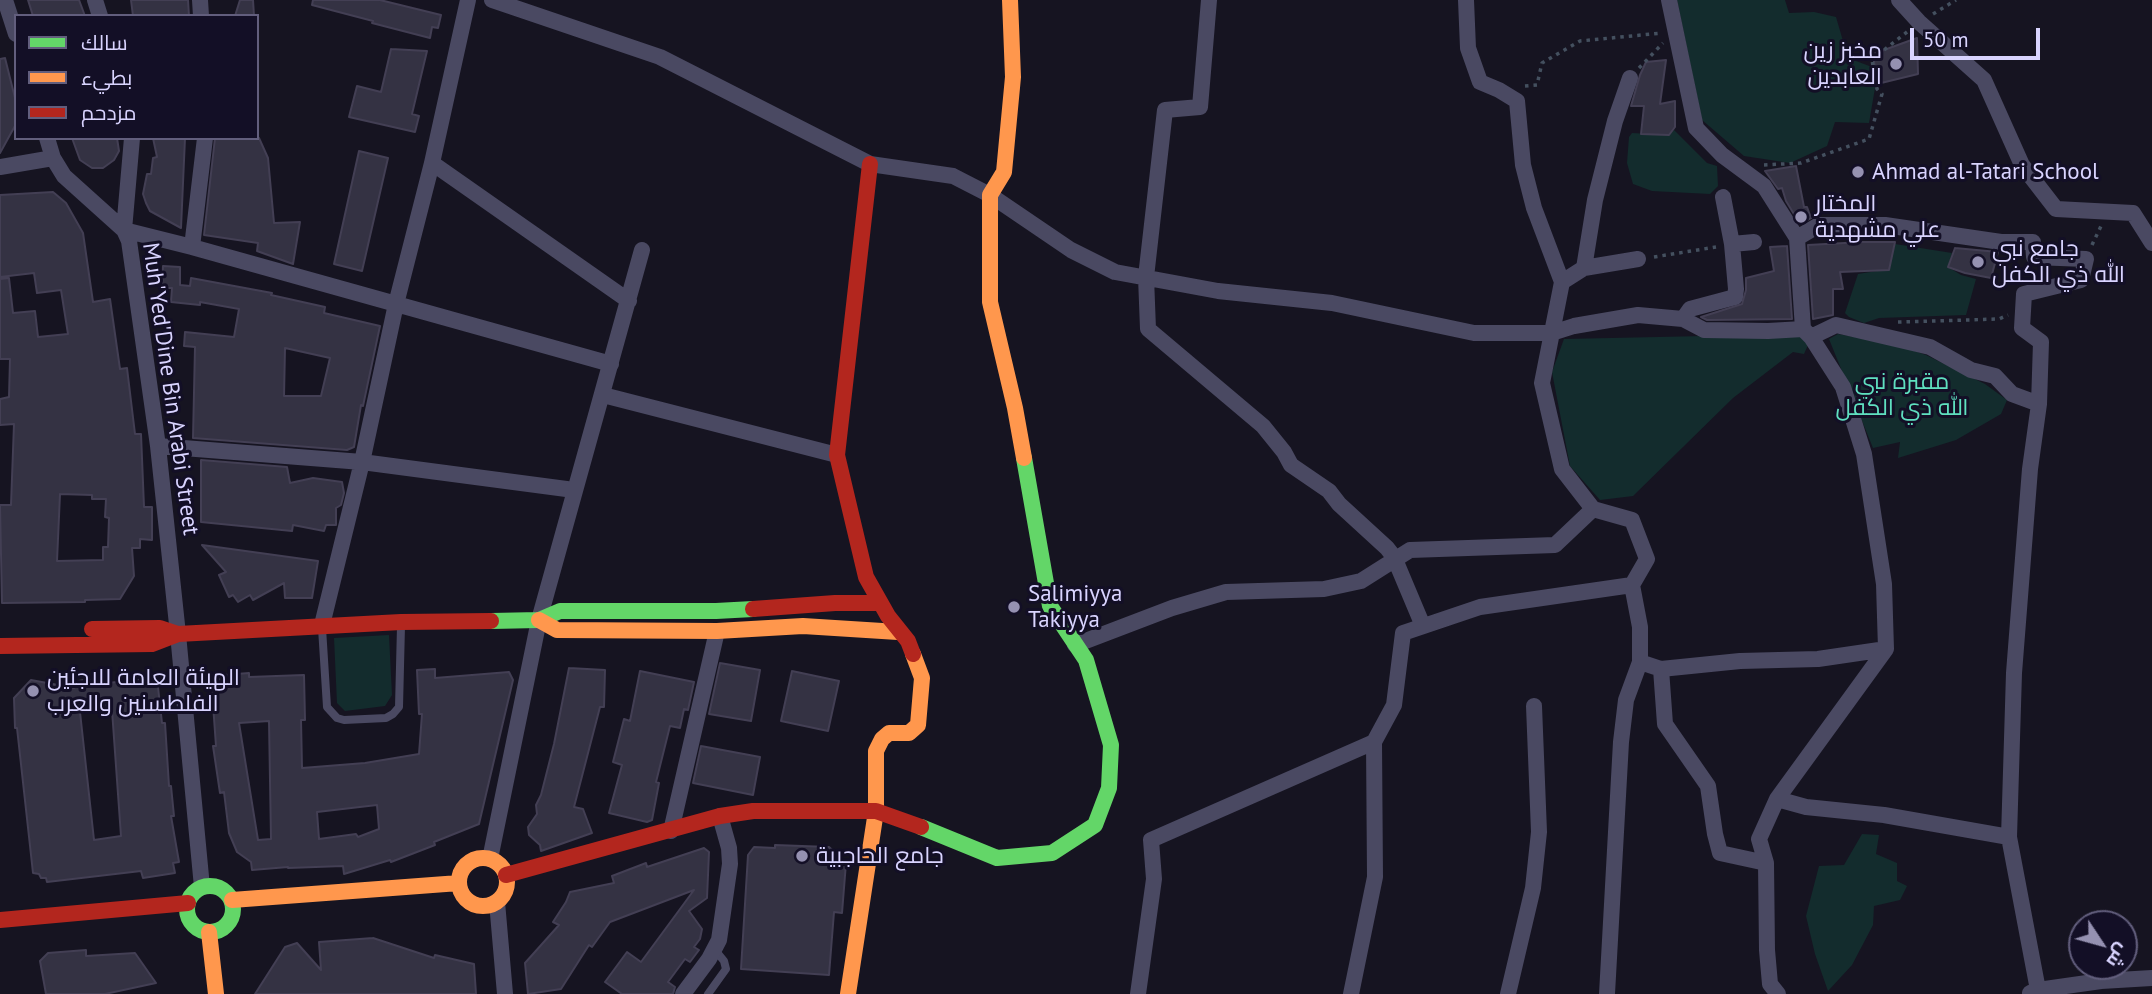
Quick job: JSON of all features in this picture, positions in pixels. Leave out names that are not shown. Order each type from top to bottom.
[{"type":"street","points":[[5,0],[14,28]]},
{"type":"street","points":[[322,625],[468,0]]},
{"type":"street","points":[[492,0],[660,57],[870,164],[953,176],[990,195],[1071,250],[1115,272],[1218,291],[1332,303],[1474,333],[1552,333],[1574,326],[1638,315],[1683,319],[1704,330],[1807,333],[1836,325],[1930,347],[1971,370],[1995,376],[2012,394],[2039,404]]},
{"type":"street","points":[[506,875],[720,816],[782,810],[876,811],[950,837],[997,858],[1052,853],[1095,825],[1109,788],[1111,745],[1086,660],[1050,606],[1015,408],[990,302],[990,195],[1004,172],[1013,77],[1010,0]]},
{"type":"street","points":[[1209,0],[1200,107],[1164,110],[1146,277],[1148,329],[1263,426],[1291,465],[1329,491],[1394,557],[1423,626]]},
{"type":"street","points":[[1466,0],[1468,48],[1480,82],[1517,101],[1523,165],[1534,208],[1562,282],[1542,383],[1562,469],[1594,509],[1632,520],[1647,559],[1632,585],[1640,627],[1640,662],[1626,700],[1621,742],[1607,994]]},
{"type":"street","points":[[1669,0],[1696,128],[1722,155],[1764,186],[1797,238],[1807,333],[1843,387],[1864,454],[1884,584],[1886,649],[1777,799],[1759,839],[1766,863],[1770,985],[1778,994]]},
{"type":"street","points":[[1899,0],[1915,18],[1984,80],[2022,165],[2056,209],[2133,213],[2152,243]]},
{"type":"street","points":[[1584,268],[1595,200],[1615,121],[1630,78]]},
{"type":"street","name":"Muh'Yed'Dine Bin Arabi Street","points":[[48,140],[53,158],[64,176],[124,230],[129,242],[158,446],[202,887]]},
{"type":"street","points":[[131,140],[124,230],[611,365]]},
{"type":"street","points":[[192,247],[205,140]]},
{"type":"street","points":[[0,167],[53,158]]},
{"type":"street","points":[[432,163],[629,301]]},
{"type":"street","points":[[848,994],[876,811],[876,751],[882,739],[889,733],[909,733],[918,725],[922,678],[908,641],[898,632],[866,577],[837,455],[870,164]]},
{"type":"street","points":[[1683,319],[1690,309],[1735,297],[1732,244],[1723,197]]},
{"type":"street","points":[[1797,238],[1819,225],[1885,225],[2001,242],[2033,242],[2034,257],[2086,259],[2081,280],[2024,294],[2022,328],[2041,342],[2039,404],[2030,469],[2014,673],[2009,837],[2033,992],[2101,981],[2152,978]]},
{"type":"street","points":[[1732,244],[1754,242]]},
{"type":"street","points":[[490,859],[539,620],[642,250]]},
{"type":"street","points":[[1562,282],[1584,268],[1638,259]]},
{"type":"street","points":[[603,395],[837,455]]},
{"type":"street","points":[[158,446],[362,462],[574,490]]},
{"type":"street","points":[[1075,645],[1172,608],[1226,593],[1324,589],[1361,581],[1394,557],[1409,550],[1555,545],[1594,509]]},
{"type":"street","points":[[1351,994],[1375,877],[1374,743],[1394,705],[1403,633],[1480,607],[1632,585]]},
{"type":"street","points":[[0,646],[152,644],[178,634],[322,625],[539,620],[560,611],[716,611],[880,603]]},
{"type":"street","points":[[817,604],[817,627]]},
{"type":"street","points":[[539,620],[557,630],[717,631],[817,627],[898,632]]},
{"type":"street","points":[[0,631],[160,628],[178,634]]},
{"type":"street","points":[[671,831],[717,631]]},
{"type":"street","points":[[1640,662],[1661,669],[1740,661],[1818,659],[1886,649]]},
{"type":"street","points":[[1661,669],[1665,724],[1708,786],[1714,834],[1720,853],[1766,863]]},
{"type":"street","points":[[1508,994],[1533,888],[1539,832],[1534,706]]},
{"type":"street","points":[[1138,994],[1154,879],[1151,840],[1374,743]]},
{"type":"street","points":[[1777,799],[1806,807],[1884,815],[2009,837]]},
{"type":"street","points":[[683,994],[715,950],[722,926],[730,864],[729,848],[720,816]]},
{"type":"street","points":[[481,858],[497,862],[506,875],[506,890],[497,902],[481,906],[472,904],[461,891],[460,874],[465,866],[481,858]]},
{"type":"street","points":[[232,900],[459,883]]},
{"type":"street","points":[[216,886],[232,900],[229,922],[217,931],[203,930],[192,922],[189,916],[188,903],[202,887],[216,886]]},
{"type":"street","points":[[497,902],[505,994]]},
{"type":"street","points":[[0,920],[188,903]]},
{"type":"street","points":[[209,932],[216,994]]},
{"type":"lane","points":[[322,625],[327,707],[337,718],[344,720],[386,718],[398,707],[401,622]]},
{"type":"lane","points":[[708,994],[726,969],[724,961],[715,950]]},
{"type":"path","points":[[1746,173],[1766,165],[1801,163],[1869,139],[1882,94],[1877,89],[1871,54],[1891,45],[1910,29],[1907,21],[1956,0]]},
{"type":"path","points":[[1499,90],[1537,85],[1542,63],[1580,41],[1674,32]]},
{"type":"path","points":[[1630,78],[1674,32]]},
{"type":"path","points":[[2086,259],[2106,213]]},
{"type":"path","points":[[1638,259],[1732,244]]},
{"type":"path","points":[[1895,322],[1998,319],[2023,308]]},
{"type":"green space","points":[[1677,0],[1785,0],[1789,13],[1814,12],[1836,17],[1848,58],[1872,67],[1875,88],[1869,123],[1835,122],[1827,146],[1790,163],[1744,156],[1702,120]]},
{"type":"green space","points":[[1674,130],[1707,163],[1717,166],[1718,186],[1710,194],[1652,191],[1633,184],[1627,163],[1629,137],[1632,133],[1668,135]]},
{"type":"green space","points":[[1895,244],[1952,253],[1948,267],[1961,275],[1976,279],[1966,315],[1879,318],[1864,323],[1845,313],[1858,274],[1889,269]]},
{"type":"green space","points":[[1799,334],[1808,345],[1804,354],[1793,352],[1733,398],[1633,496],[1600,500],[1570,466],[1552,372],[1564,339]]},
{"type":"green space","name":"مقبرة نبي الله ذي الكفل","points":[[1838,334],[1894,344],[1926,355],[1985,384],[2007,400],[2001,414],[1956,440],[1898,458],[1900,442],[1873,448],[1829,339]]},
{"type":"green space","points":[[389,635],[392,695],[385,706],[345,711],[337,703],[334,638]]},
{"type":"green space","points":[[1862,834],[1879,835],[1876,854],[1897,863],[1897,881],[1907,886],[1900,900],[1874,906],[1873,925],[1852,965],[1828,991],[1806,916],[1819,866],[1844,865]]},
{"type":"building","points":[[28,0],[79,0],[84,14],[32,14]]},
{"type":"building","points":[[131,0],[188,0],[189,14],[133,14]]},
{"type":"building","points":[[240,0],[253,0],[254,14],[236,14]]},
{"type":"building","points":[[313,0],[380,0],[441,15],[438,28],[432,27],[430,38],[312,5]]},
{"type":"building","name":"مخبز زين العابدين","points":[[1917,38],[1918,74],[1877,84],[1873,54]]},
{"type":"building","points":[[391,49],[427,51],[412,114],[419,116],[415,132],[349,117],[357,86],[381,92]]},
{"type":"building","points":[[5,58],[14,94],[14,128],[0,153],[0,59]]},
{"type":"building","points":[[1666,60],[1660,104],[1675,101],[1675,127],[1669,135],[1641,134],[1644,106],[1631,106],[1640,75],[1646,62]]},
{"type":"building","points":[[259,138],[268,158],[274,223],[300,222],[293,264],[257,251],[258,243],[204,235],[215,140]]},
{"type":"building","points":[[73,140],[117,140],[119,151],[114,160],[103,168],[92,168],[80,160]]},
{"type":"building","points":[[153,140],[185,140],[181,228],[150,211],[146,203],[143,194],[147,174],[151,174],[153,158],[157,157]]},
{"type":"building","points":[[359,151],[388,158],[362,271],[334,264]]},
{"type":"building","points":[[1796,166],[1804,207],[1807,207],[1811,218],[1800,224],[1786,201],[1782,188],[1778,189],[1765,171]]},
{"type":"building","points":[[53,192],[66,203],[83,233],[93,302],[110,299],[120,369],[127,368],[135,434],[141,434],[144,507],[152,507],[152,540],[140,539],[140,548],[132,548],[134,576],[120,599],[2,603],[0,505],[11,505],[14,424],[0,425],[0,399],[9,397],[10,359],[0,359],[0,279],[9,278],[13,313],[35,311],[38,337],[68,334],[61,290],[37,293],[34,273],[0,277],[0,195]],"holes":[[[60,494],[92,495],[92,499],[106,499],[105,517],[109,518],[108,547],[103,547],[103,560],[57,561]]]},
{"type":"building","points":[[1895,242],[1889,270],[1840,272],[1843,289],[1833,289],[1833,315],[1813,319],[1808,245]]},
{"type":"building","points":[[1787,246],[1792,319],[1707,320],[1701,317],[1742,304],[1746,278],[1774,271],[1770,247]]},
{"type":"building","points":[[1955,248],[1998,252],[1991,278],[1948,267]]},
{"type":"building","points":[[163,266],[180,267],[180,285],[190,286],[191,278],[272,293],[271,295],[325,307],[324,313],[380,326],[354,447],[347,450],[193,438],[195,347],[184,346],[185,332],[234,337],[239,309],[200,302],[200,305],[171,302],[172,288],[162,288]],"holes":[[[285,348],[330,358],[321,396],[284,396]]]},
{"type":"building","points":[[201,460],[287,467],[290,483],[313,478],[342,482],[344,493],[341,505],[336,508],[336,525],[326,525],[324,531],[293,525],[292,531],[201,522]]},
{"type":"building","points":[[202,545],[318,561],[312,598],[285,598],[284,583],[253,600],[250,595],[238,602],[233,595],[229,597],[219,575],[226,572]]},
{"type":"building","points":[[720,663],[760,670],[751,721],[709,714]]},
{"type":"building","points":[[569,668],[605,670],[604,707],[600,707],[574,807],[583,809],[592,833],[541,851],[540,845],[529,835],[528,827],[537,814],[536,805],[554,744]]},
{"type":"building","points":[[435,669],[435,678],[509,672],[513,680],[479,824],[391,862],[390,860],[344,874],[343,866],[252,870],[251,862],[237,852],[229,833],[224,792],[220,793],[213,746],[216,746],[211,676],[249,673],[249,677],[304,675],[302,768],[365,763],[419,754],[422,714],[419,714],[417,670]],"holes":[[[269,721],[271,839],[258,840],[239,723]],[[377,805],[379,829],[358,837],[356,834],[319,839],[317,812]]]},
{"type":"building","points":[[640,671],[694,682],[688,710],[684,709],[680,728],[670,726],[656,782],[659,783],[652,820],[647,822],[609,813],[622,765],[613,762],[624,719],[630,721]]},
{"type":"building","points":[[792,671],[839,681],[828,731],[781,721]]},
{"type":"building","points":[[157,678],[162,723],[165,723],[174,816],[171,816],[179,862],[173,863],[175,873],[143,878],[141,871],[47,882],[46,878],[33,873],[15,728],[14,698],[31,680],[74,688],[74,682],[84,680],[106,679],[107,683]],"holes":[[[112,710],[121,836],[94,840],[80,712]]]},
{"type":"building","points":[[701,746],[760,757],[753,795],[693,783]]},
{"type":"building","points":[[775,845],[829,847],[846,863],[842,913],[834,912],[829,975],[741,969],[748,855],[754,847],[775,848]]},
{"type":"building","points":[[704,848],[709,852],[707,898],[689,911],[702,929],[700,939],[694,947],[699,950],[690,962],[685,959],[668,982],[675,987],[673,994],[622,994],[605,982],[627,952],[641,962],[694,890],[610,922],[592,947],[589,945],[561,989],[528,994],[525,963],[559,925],[553,922],[570,892],[614,883],[612,876],[646,863],[647,867]]},
{"type":"building","points":[[373,938],[434,958],[435,955],[474,964],[476,994],[255,994],[285,947],[297,943],[321,970],[319,942]]},
{"type":"building","points":[[86,950],[86,956],[135,953],[156,983],[105,994],[46,994],[40,961],[48,953]]},
{"type":"traffic: fast","points":[[921,827],[997,858],[1052,853],[1095,825],[1109,788],[1111,745],[1086,660],[1050,606],[1024,458]]},
{"type":"traffic: fast","points":[[491,621],[539,620],[560,611],[753,609]]},
{"type":"traffic: fast","points":[[210,886],[226,893],[233,909],[226,925],[210,932],[194,925],[187,909],[194,893],[210,886]]},
{"type":"traffic: slow","points":[[1010,0],[1013,77],[1004,172],[990,195],[990,302],[1024,458]]},
{"type":"traffic: slow","points":[[539,620],[557,630],[717,631],[803,626],[898,632]]},
{"type":"traffic: slow","points":[[848,994],[876,811],[876,751],[882,739],[889,733],[909,733],[918,725],[922,678],[913,654]]},
{"type":"traffic: slow","points":[[483,858],[500,865],[507,882],[500,899],[483,906],[466,899],[459,882],[466,865],[483,858]]},
{"type":"traffic: slow","points":[[232,900],[459,883]]},
{"type":"traffic: slow","points":[[209,932],[216,994]]},
{"type":"traffic: jam","points":[[870,164],[837,455],[866,577],[888,616],[908,641],[913,654]]},
{"type":"traffic: jam","points":[[753,609],[835,603],[880,603]]},
{"type":"traffic: jam","points":[[0,646],[152,644],[178,634],[401,622],[491,621]]},
{"type":"traffic: jam","points":[[92,629],[160,628],[178,634]]},
{"type":"traffic: jam","points":[[506,875],[720,816],[753,811],[876,811],[921,827]]},
{"type":"traffic: jam","points":[[0,920],[188,903]]},
{"type":"place","name":"مخبز زين العابدين","points":[[1896,64]]},
{"type":"place","name":"Ahmad al-Tatari School","points":[[1858,172]]},
{"type":"place","name":"المختار علي مشهدية","points":[[1801,217]]},
{"type":"place","name":"جامع نبي الله ذي الكفل","points":[[1978,262]]},
{"type":"place","name":"Salimiyya Takiyya","points":[[1014,607]]},
{"type":"place","name":"الهيئة العامة للاجئين الفلطسنين والعرب","points":[[33,691]]},
{"type":"place","name":"جامع الحاجبية","points":[[802,856]]}]
